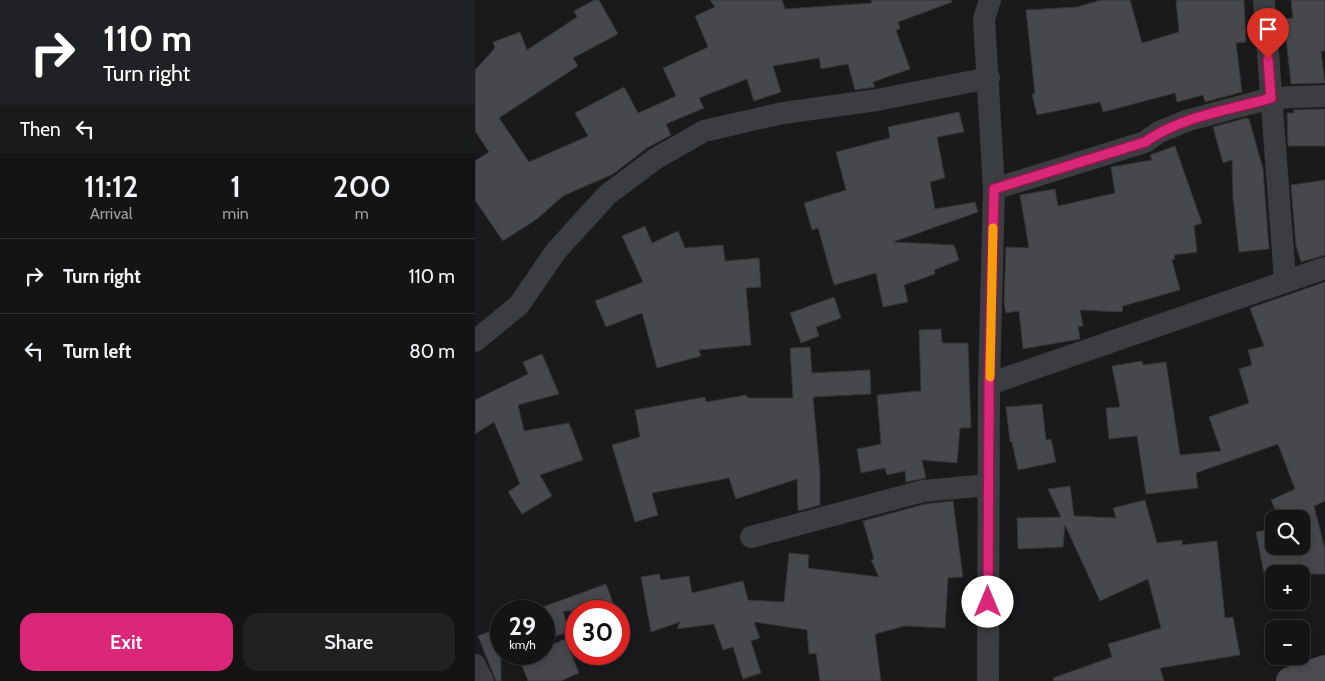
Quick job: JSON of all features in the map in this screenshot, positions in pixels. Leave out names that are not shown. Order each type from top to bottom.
[{"type":"street","points":[[988,681],[989,384],[994,189],[989,78],[984,20],[990,0]]},
{"type":"street","points":[[1264,0],[1285,280]]},
{"type":"street","points":[[475,341],[519,305],[556,250],[607,195],[655,159],[704,131],[783,114],[877,100],[989,78]]},
{"type":"street","points":[[994,189],[1145,142],[1159,132],[1189,120],[1271,98],[1325,96]]},
{"type":"street","points":[[989,384],[1285,280],[1325,268]]},
{"type":"street","points":[[751,537],[923,491],[989,485]]},
{"type":"street","points":[[475,665],[483,681]]},
{"type":"street","points":[[1290,681],[1325,669]]},
{"type":"building","points":[[594,0],[599,0],[618,34],[573,58],[578,66],[499,118],[529,162],[588,136],[575,113],[624,87],[638,113],[676,96],[663,68],[708,47],[695,16],[715,7],[710,0],[782,0],[785,9],[872,3],[871,0],[951,0],[952,2],[898,22],[900,29],[896,30],[910,69],[873,82],[875,87],[855,90],[848,64],[821,69],[819,58],[773,66],[781,92],[754,101],[747,79],[699,98],[704,108],[666,124],[671,135],[647,148],[613,174],[563,196],[537,219],[503,241],[475,200],[475,161],[489,152],[475,131],[475,70],[495,48],[493,42],[520,32],[527,50],[577,17],[574,11]]},
{"type":"building","points":[[1101,0],[1130,0],[1142,43],[1179,32],[1176,0],[1244,0],[1246,42],[1236,43],[1242,92],[1205,102],[1203,95],[1177,102],[1175,93],[1103,112],[1100,102],[1037,115],[1032,94],[1035,94],[1026,10],[1077,7]]},
{"type":"building","points":[[1291,0],[1325,0],[1325,51],[1321,51],[1325,83],[1291,84],[1284,19],[1293,18]]},
{"type":"building","points":[[1325,109],[1325,146],[1288,146],[1287,113],[1294,113],[1293,110]]},
{"type":"building","points":[[959,112],[964,132],[937,137],[945,178],[930,182],[935,209],[975,202],[978,212],[893,242],[954,245],[959,260],[934,270],[935,274],[904,285],[908,302],[883,307],[876,273],[834,285],[818,228],[812,230],[804,203],[846,190],[836,152],[890,138],[888,127]]},
{"type":"building","points":[[1246,118],[1249,119],[1263,169],[1269,249],[1239,252],[1233,198],[1232,160],[1223,163],[1213,127]]},
{"type":"building","points":[[1175,146],[1202,223],[1194,226],[1197,252],[1174,255],[1175,259],[1172,260],[1180,290],[1123,306],[1122,312],[1080,310],[1083,326],[1078,327],[1080,339],[1023,349],[1019,311],[1006,313],[1004,302],[1006,247],[1029,248],[1020,195],[1055,189],[1058,206],[1115,193],[1111,167],[1152,160],[1150,155]]},
{"type":"building","points":[[1325,180],[1325,255],[1301,262],[1296,246],[1291,185]]},
{"type":"building","points":[[645,226],[652,243],[678,231],[685,248],[723,245],[725,261],[759,258],[761,287],[746,288],[751,345],[699,350],[701,356],[657,368],[642,313],[606,327],[595,301],[643,282],[622,236]]},
{"type":"building","points":[[1325,282],[1325,501],[1314,506],[1325,549],[1325,574],[1310,574],[1310,565],[1265,565],[1264,574],[1256,532],[1265,530],[1265,555],[1310,555],[1310,510],[1275,510],[1271,500],[1295,489],[1278,444],[1196,473],[1198,488],[1146,494],[1137,436],[1109,439],[1106,408],[1120,407],[1112,366],[1142,361],[1143,365],[1166,362],[1180,455],[1221,451],[1209,417],[1249,403],[1239,369],[1252,365],[1248,350],[1264,346],[1250,308]]},
{"type":"building","points":[[834,297],[841,318],[816,327],[819,336],[801,343],[790,313]]},
{"type":"building","points":[[941,329],[942,343],[968,343],[971,428],[960,428],[957,463],[922,460],[926,478],[906,482],[905,471],[887,475],[885,468],[861,473],[857,449],[881,444],[877,395],[921,391],[919,330]]},
{"type":"building","points":[[810,347],[812,373],[870,370],[871,394],[813,397],[820,473],[820,505],[798,511],[797,479],[736,499],[729,478],[652,493],[658,515],[635,522],[612,445],[640,437],[635,410],[705,397],[706,402],[747,395],[747,398],[793,398],[790,348]]},
{"type":"building","points":[[542,354],[559,394],[518,405],[524,431],[569,423],[583,460],[540,475],[552,496],[522,514],[508,492],[520,484],[494,422],[475,434],[475,400],[528,374],[523,362]]},
{"type":"building","points":[[1042,404],[1046,440],[1051,439],[1056,462],[1018,470],[1012,442],[1010,442],[1006,407]]},
{"type":"building","points":[[1070,486],[1074,516],[1116,518],[1113,508],[1145,500],[1157,543],[1182,540],[1182,545],[1217,541],[1225,618],[1233,617],[1240,655],[1160,668],[1164,681],[1054,681],[1053,678],[1112,657],[1108,644],[1161,628],[1148,579],[1100,601],[1065,525],[1063,547],[1018,549],[1017,518],[1061,517],[1048,489]]},
{"type":"building","points":[[953,501],[963,577],[948,578],[945,628],[905,626],[875,634],[881,681],[820,681],[816,653],[809,654],[807,630],[754,622],[760,638],[751,641],[761,673],[743,679],[733,647],[723,650],[714,624],[677,629],[680,622],[651,632],[641,577],[659,574],[661,580],[689,576],[692,593],[743,581],[748,600],[784,602],[789,553],[809,555],[808,568],[879,577],[871,560],[874,559],[863,521],[925,504]]},
{"type":"building","points":[[606,584],[612,600],[565,600],[565,611],[563,611],[565,633],[555,636],[555,603]]},
{"type":"building","points":[[490,631],[490,665],[501,665],[501,681],[496,681],[478,636]]},
{"type":"building","points":[[565,639],[565,665],[576,665],[579,673],[561,681],[528,681],[522,665],[555,665],[555,643]]},
{"type":"slow traffic","points":[[990,377],[993,228]]},
{"type":"route","points":[[988,602],[989,384],[994,189],[1145,142],[1159,132],[1189,120],[1271,98],[1268,59]]}]
